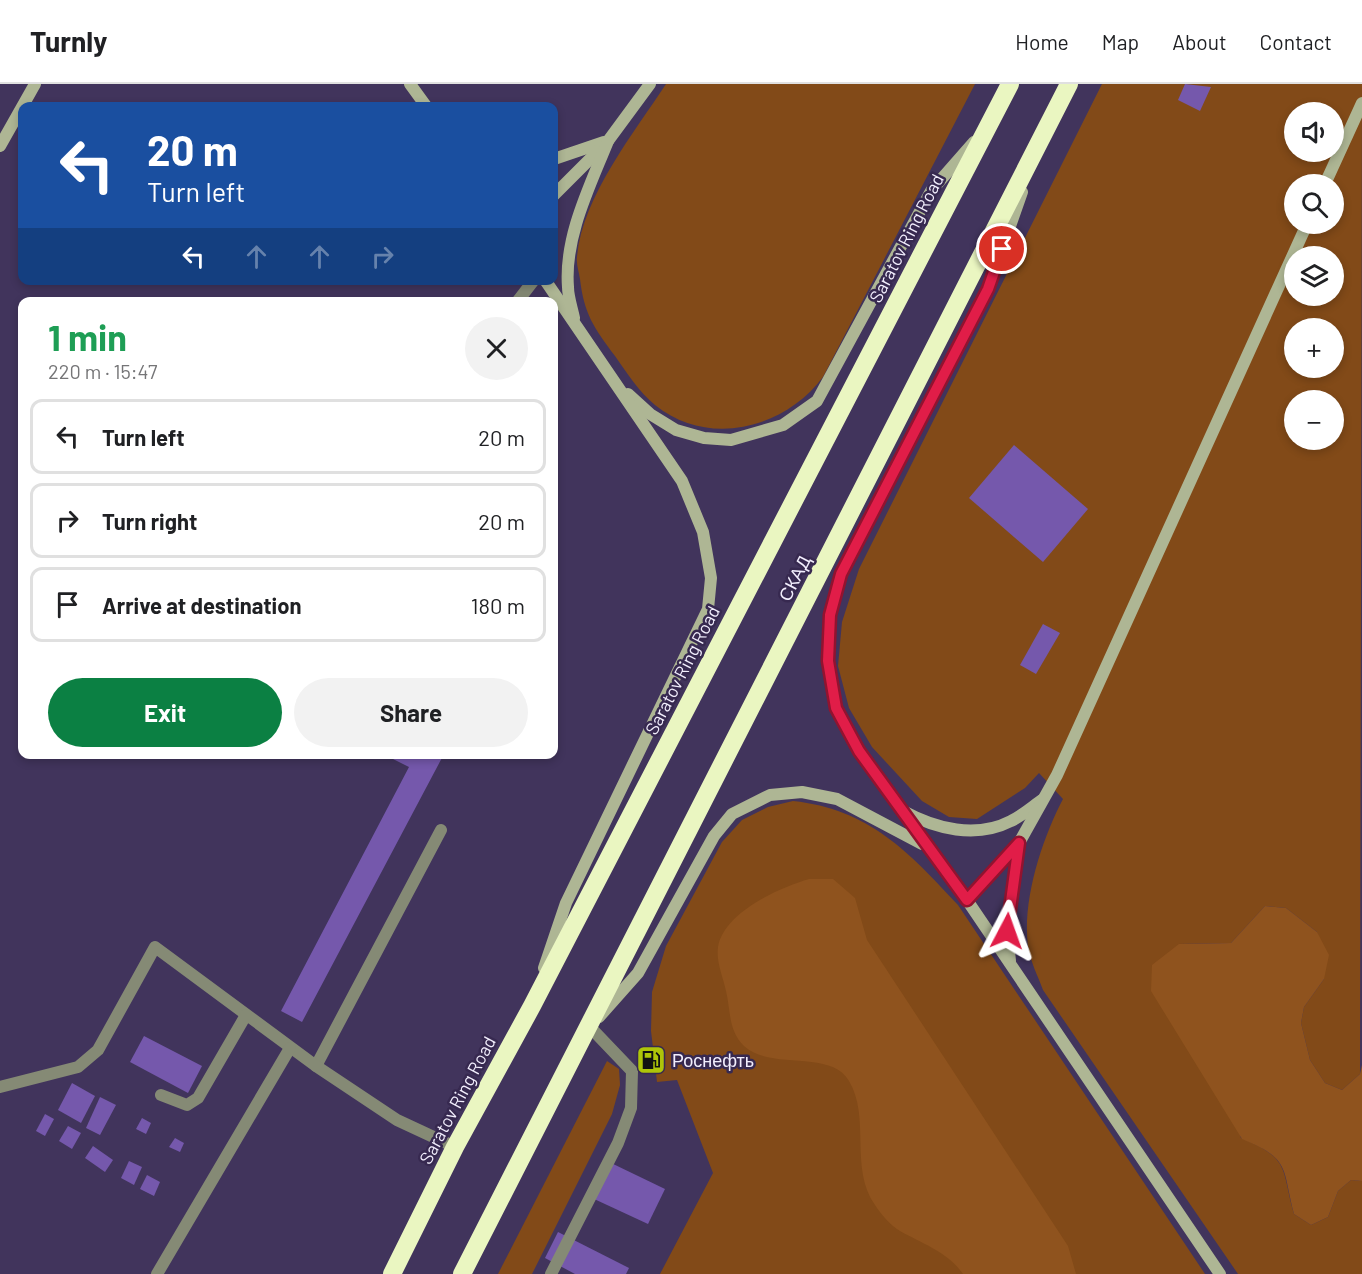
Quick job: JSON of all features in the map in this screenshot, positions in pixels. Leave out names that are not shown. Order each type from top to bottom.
[{"type":"highway","name":"Saratov Ring Road","points":[[392,1274],[455,1147],[532,1006],[1010,84]]},
{"type":"highway","points":[[1036,148],[1069,84]]},
{"type":"highway","name":"СКАД","points":[[590,1027],[1036,148]]},
{"type":"highway","points":[[462,1274],[590,1027]]},
{"type":"main road","points":[[25,102],[35,84]]},
{"type":"main road","points":[[411,84],[423,102]]},
{"type":"main road","points":[[558,191],[608,141],[650,84]]},
{"type":"main road","points":[[1330,174],[1362,103]]},
{"type":"main road","points":[[0,146],[18,114]]},
{"type":"main road","points":[[618,385],[651,414],[676,430],[704,438],[731,440],[763,433],[792,419],[817,401],[931,191],[987,127]]},
{"type":"main road","points":[[558,158],[608,141]]},
{"type":"main road","points":[[576,326],[568,287],[569,257],[579,214],[608,141]]},
{"type":"main road","points":[[1036,148],[988,289],[841,574],[830,615],[828,661],[836,708],[859,751],[967,900],[1220,1274]]},
{"type":"main road","points":[[967,900],[1019,843],[1067,754],[1302,234]]},
{"type":"main road","points":[[532,1006],[566,903],[708,609],[711,578],[703,532],[682,481],[558,299]]},
{"type":"main road","points":[[590,1027],[638,972],[714,836],[732,814],[770,795],[802,792],[837,799],[926,846]]},
{"type":"main road","points":[[899,809],[924,823],[952,830],[979,830],[1010,822],[1044,798]]},
{"type":"main road","points":[[1010,964],[1007,931],[1019,843]]},
{"type":"lane","points":[[521,297],[530,285]]},
{"type":"lane","points":[[316,1066],[441,830]]},
{"type":"lane","points":[[0,1087],[78,1067],[98,1050],[155,947],[290,1048],[397,1120],[455,1147]]},
{"type":"lane","points":[[161,1095],[186,1104],[198,1098],[246,1015]]},
{"type":"lane","points":[[551,1274],[618,1143],[631,1108],[632,1071],[590,1027]]},
{"type":"lane","points":[[157,1274],[290,1048]]},
{"type":"shaded area","points":[[666,84],[975,84],[823,377],[807,395],[788,409],[767,420],[744,427],[721,429],[698,426],[676,418],[655,405],[634,382],[601,337],[584,302],[577,260],[581,234],[589,212],[611,166]]},
{"type":"shaded area","points":[[1102,84],[1362,84],[1360,1074],[1342,1090],[1325,1083],[1310,1060],[1301,1023],[1304,1007],[1324,979],[1317,932],[1286,908],[1265,906],[1231,943],[1179,944],[1241,1138],[1269,1152],[1276,1159],[1285,1175],[1294,1214],[1311,1225],[1328,1217],[1338,1191],[1351,1180],[1362,1181],[1362,1274],[1238,1274],[1043,990],[1032,963],[1027,928],[1031,890],[1041,851],[1063,799],[1039,773],[1025,788],[977,819],[949,817],[922,801],[872,747],[849,708],[838,666],[842,622],[859,569]]},
{"type":"shaded area","points":[[793,801],[844,813],[866,823],[904,851],[958,905],[1205,1274],[660,1274],[713,1173],[677,1080],[657,1082],[651,1031],[652,992],[666,946],[722,842],[742,820],[768,807]]},
{"type":"shaded area","points":[[809,879],[833,879],[855,898],[867,940],[1068,1246],[1076,1274],[963,1274],[942,1254],[897,1229],[880,1212],[867,1191],[861,1159],[859,1111],[849,1081],[840,1071],[829,1066],[815,1062],[769,1058],[744,1046],[739,1040],[731,1020],[718,959],[718,947],[722,934],[742,912],[755,903],[783,888]]},
{"type":"shaded area","points":[[1265,906],[1286,908],[1317,932],[1329,955],[1324,979],[1304,1007],[1301,1023],[1310,1060],[1325,1083],[1342,1090],[1360,1074],[1362,1065],[1362,1181],[1351,1180],[1338,1191],[1328,1217],[1311,1225],[1294,1214],[1285,1175],[1277,1159],[1258,1146],[1242,1139],[1151,991],[1152,965],[1179,944],[1231,943]]},
{"type":"shaded area","points":[[607,1061],[619,1069],[620,1085],[612,1114],[532,1274],[498,1274]]},
{"type":"building","points":[[1185,84],[1211,87],[1200,111],[1178,100]]},
{"type":"building","points":[[1014,445],[1088,509],[1043,562],[969,498]]},
{"type":"building","points":[[1043,624],[1060,633],[1036,674],[1020,665]]},
{"type":"building","points":[[393,759],[441,759],[302,1022],[281,1011],[409,767]]},
{"type":"building","points":[[144,1036],[202,1066],[188,1093],[130,1062]]},
{"type":"building","points":[[72,1083],[95,1096],[81,1123],[58,1110]]},
{"type":"building","points":[[100,1097],[116,1105],[100,1135],[86,1128]]},
{"type":"building","points":[[45,1114],[54,1119],[45,1136],[36,1131]]},
{"type":"building","points":[[142,1118],[151,1123],[146,1134],[136,1129]]},
{"type":"building","points":[[68,1126],[81,1133],[72,1149],[59,1141]]},
{"type":"building","points":[[175,1138],[184,1143],[180,1152],[169,1147]]},
{"type":"building","points":[[93,1146],[113,1160],[105,1172],[85,1158]]},
{"type":"building","points":[[129,1161],[142,1167],[134,1185],[121,1178]]},
{"type":"building","points":[[609,1162],[665,1189],[648,1224],[592,1198]]},
{"type":"building","points":[[147,1175],[160,1182],[154,1196],[140,1189]]},
{"type":"building","points":[[558,1232],[629,1268],[626,1274],[575,1274],[545,1258]]},
{"type":"place","name":"Роснефть","points":[[651,1060]]},
{"type":"route","points":[[1002,249],[988,289],[841,574],[830,615],[828,661],[836,708],[859,751],[967,900],[1019,843],[1010,895],[1007,931]]}]
